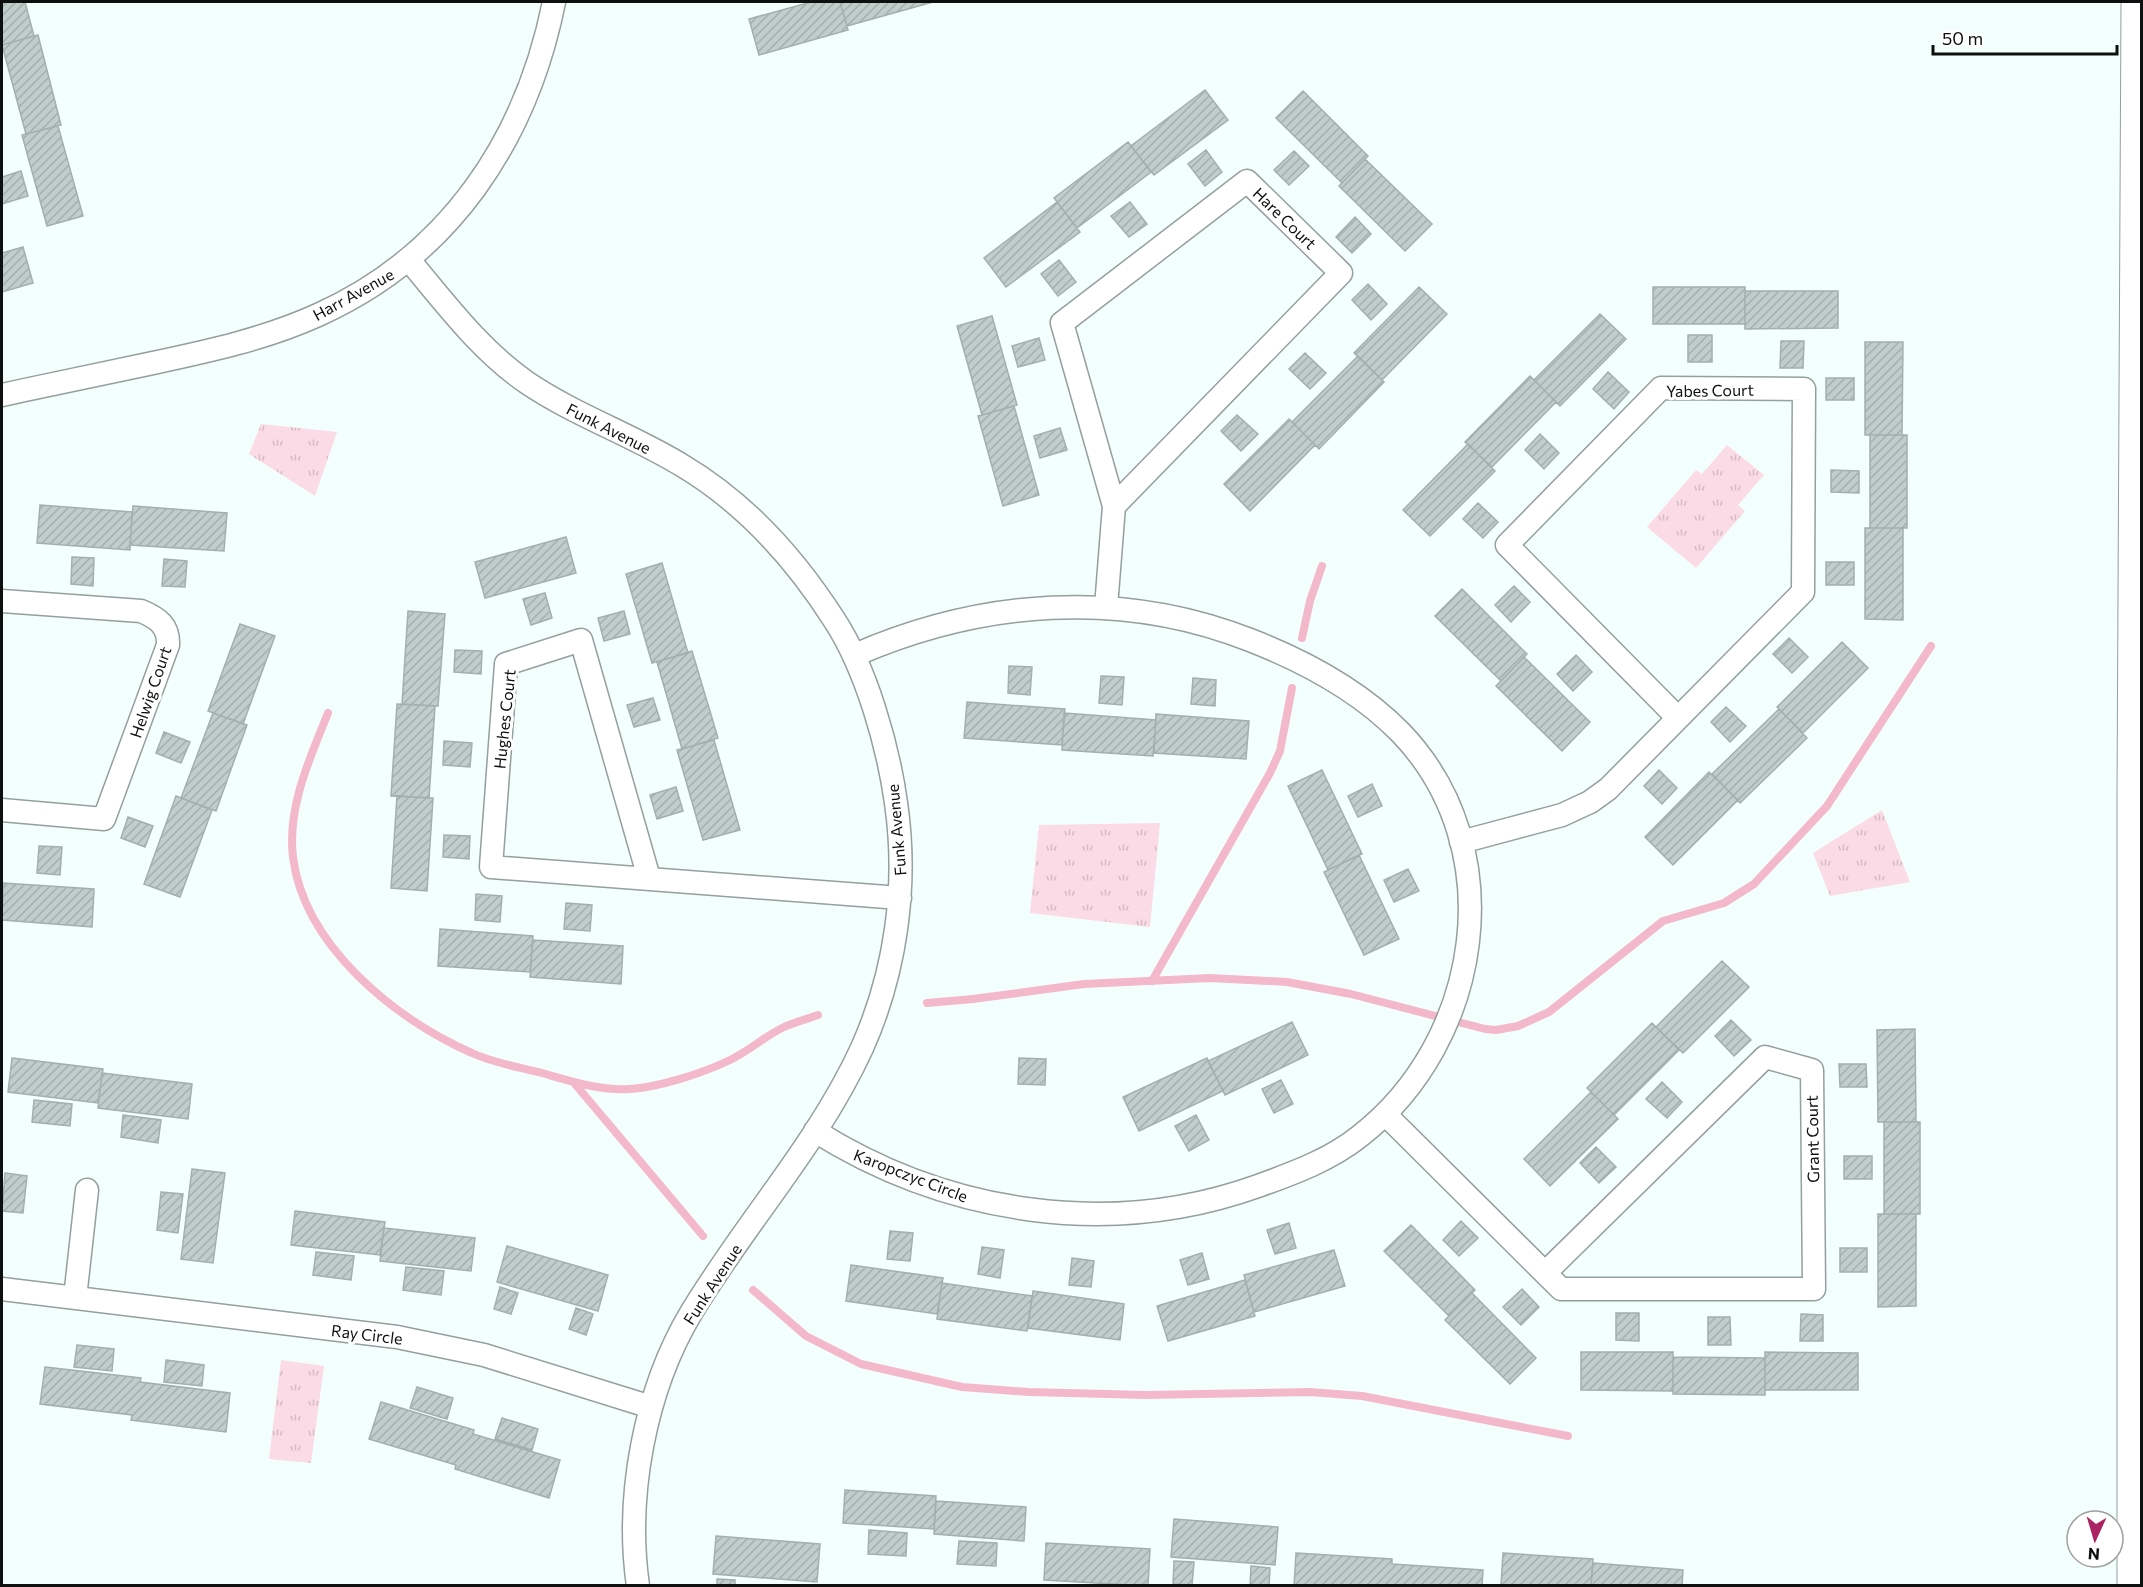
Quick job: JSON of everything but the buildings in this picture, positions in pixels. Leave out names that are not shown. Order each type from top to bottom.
[{"type":"highway","points":[[2134,1586],[2134,785],[2138,2]]},
{"type":"street","name":"Harr Avenue","points":[[2,395],[205,352],[250,340],[319,315],[381,280],[430,242],[452,217],[498,153],[537,69],[554,2]]},
{"type":"street","name":"Hare Court","points":[[1106,607],[1114,506],[1062,323],[1247,182],[1341,273],[1114,506]]},
{"type":"street","name":"Funk Avenue","points":[[409,260],[485,348],[525,381],[591,420],[684,466],[727,496],[778,546],[834,620],[855,655],[884,742],[893,785],[902,859],[900,898],[882,994],[847,1077],[815,1131],[689,1316],[662,1372],[641,1447],[634,1529],[638,1586]]},
{"type":"street","name":"Yabes Court","points":[[1461,842],[1562,815],[1590,802],[1608,789],[1803,592],[1804,389],[1661,388],[1507,545],[1677,717]]},
{"type":"street","name":"Helwig Court","points":[[2,601],[141,611],[160,621],[168,638],[168,645],[104,819],[2,810]]},
{"type":"street","name":"Karopczyc Circle","points":[[815,1131],[837,1145],[897,1173],[941,1190],[1008,1207],[1058,1213],[1107,1214],[1152,1211],[1198,1203],[1247,1190],[1279,1179],[1336,1153],[1361,1136],[1385,1114],[1418,1073],[1440,1038],[1462,981],[1468,948],[1470,914],[1466,862],[1461,842],[1441,791],[1415,750],[1389,722],[1346,689],[1287,656],[1230,632],[1163,615],[1106,607],[1038,608],[970,617],[906,635],[855,655]]},
{"type":"street","name":"Hughes Court","points":[[650,878],[581,640],[506,664],[491,867],[900,898]]},
{"type":"street","name":"Grant Court","points":[[1385,1114],[1561,1289],[1814,1289],[1812,1070],[1765,1057],[1545,1273]]},
{"type":"street","points":[[75,1298],[87,1190]]},
{"type":"street","name":"Ray Circle","points":[[2,1289],[397,1337],[483,1355],[651,1407]]},
{"type":"green space","points":[[261,424],[337,432],[315,496],[249,454]]},
{"type":"green space","points":[[1727,445],[1764,475],[1738,505],[1745,511],[1696,568],[1647,527],[1696,470],[1702,474]]},
{"type":"green space","points":[[1882,810],[1910,882],[1830,896],[1813,853]]},
{"type":"green space","points":[[1160,823],[1150,927],[1030,913],[1039,825]]},
{"type":"green space","points":[[281,1360],[324,1366],[311,1463],[269,1459]]},
{"type":"waterway","points":[[1302,638],[1310,601],[1322,566]]},
{"type":"waterway","points":[[927,1003],[1084,984],[1210,978],[1287,982],[1351,994],[1485,1029],[1496,1030],[1518,1026],[1549,1012],[1663,921],[1724,903],[1754,884],[1827,806],[1931,646]]},
{"type":"waterway","points":[[1152,981],[1270,773],[1280,751],[1292,688]]},
{"type":"waterway","points":[[328,713],[301,783],[293,820],[293,857],[301,890],[315,920],[334,949],[384,1000],[413,1021],[489,1060],[585,1085],[630,1089],[681,1079],[707,1070],[737,1056],[784,1027],[818,1015]]},
{"type":"waterway","points":[[575,1084],[703,1236]]},
{"type":"waterway","points":[[753,1290],[806,1336],[861,1364],[962,1387],[1029,1392],[1146,1395],[1310,1392],[1362,1396],[1568,1436]]}]
